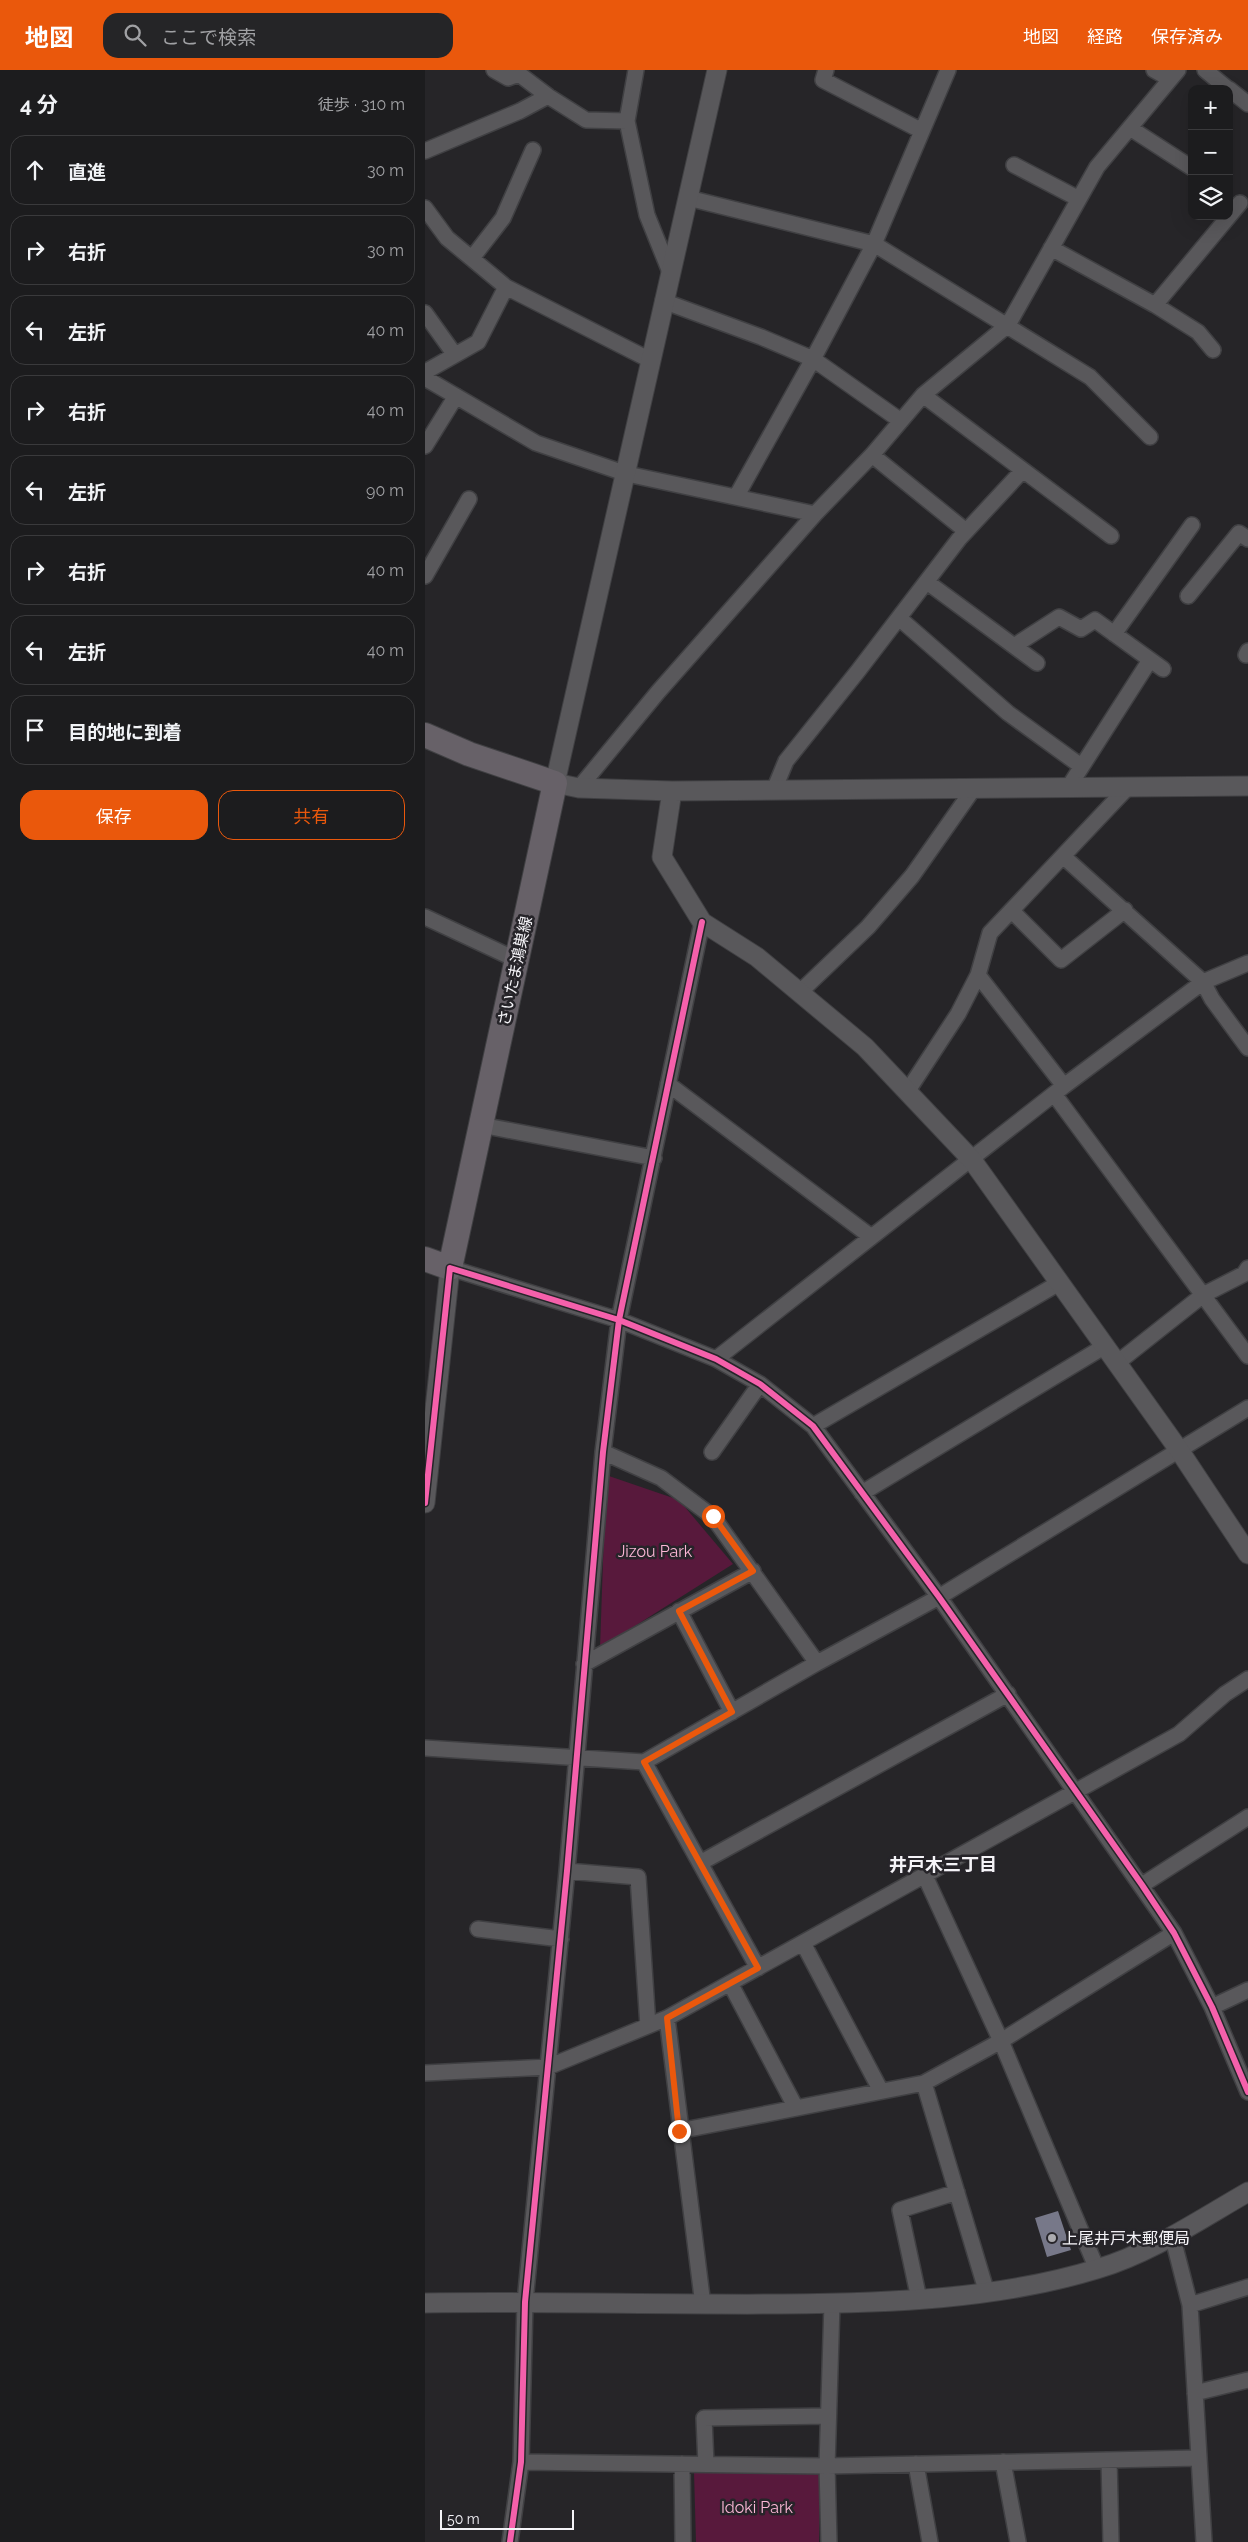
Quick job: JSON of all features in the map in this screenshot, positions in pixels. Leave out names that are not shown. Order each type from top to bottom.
[{"type":"main road","points":[[425,735],[469,754],[555,783]]},
{"type":"main road","name":"さいたま鴻巣線","points":[[450,1268],[555,783]]},
{"type":"main road","points":[[425,1259],[450,1268]]},
{"type":"street","points":[[494,70],[508,78],[519,74],[548,96],[587,120],[627,121]]},
{"type":"street","points":[[637,70],[627,121],[647,215],[670,272]]},
{"type":"street","points":[[717,70],[663,301],[627,474],[555,783],[579,788],[672,791],[1248,786]]},
{"type":"street","points":[[826,70],[823,80],[922,131]]},
{"type":"street","points":[[736,497],[813,360],[874,244],[948,70]]},
{"type":"street","points":[[579,788],[658,692],[815,514],[872,455],[923,395],[1008,325],[1097,168],[1174,75],[1154,70]]},
{"type":"street","points":[[1205,70],[1224,85]]},
{"type":"street","points":[[1233,92],[1248,104]]},
{"type":"street","points":[[425,151],[520,112],[548,96]]},
{"type":"street","points":[[1130,128],[1188,165]]},
{"type":"street","points":[[472,258],[503,218],[533,150]]},
{"type":"street","points":[[1014,165],[1079,199]]},
{"type":"street","points":[[687,198],[874,244],[1090,377],[1151,437]]},
{"type":"street","points":[[1155,305],[1239,202]]},
{"type":"street","points":[[425,208],[447,238],[506,288],[650,360]]},
{"type":"street","points":[[1051,248],[1155,305],[1198,332],[1213,350]]},
{"type":"street","points":[[425,372],[478,342],[506,288]]},
{"type":"street","points":[[663,301],[761,336],[813,360],[901,421]]},
{"type":"street","points":[[425,313],[455,355]]},
{"type":"street","points":[[425,378],[536,443],[627,474],[815,514]]},
{"type":"street","points":[[923,395],[1111,536]]},
{"type":"street","points":[[425,446],[456,396]]},
{"type":"street","points":[[872,455],[967,531]]},
{"type":"street","points":[[774,790],[786,761],[967,531],[1023,470]]},
{"type":"street","points":[[427,568],[469,500]]},
{"type":"street","points":[[1114,634],[1192,525]]},
{"type":"street","points":[[1187,596],[1239,533],[1248,539]]},
{"type":"street","points":[[927,582],[1037,663]]},
{"type":"street","points":[[1014,646],[1059,617],[1081,629],[1095,620],[1163,669]]},
{"type":"street","points":[[899,618],[1008,713],[1081,766]]},
{"type":"street","points":[[1068,788],[1150,660]]},
{"type":"street","points":[[907,1092],[958,1014],[978,975],[990,934],[1128,787]]},
{"type":"street","points":[[799,994],[868,927],[911,876],[974,788]]},
{"type":"street","points":[[672,791],[662,857],[702,922],[757,958],[865,1047],[972,1160],[1179,1450],[1248,1554]]},
{"type":"street","points":[[1064,857],[1203,982],[1212,1000],[1248,1048]]},
{"type":"street","points":[[1012,911],[1061,960],[1125,910]]},
{"type":"street","points":[[425,917],[517,960]]},
{"type":"street","points":[[511,2542],[521,2462],[525,2302],[561,1939],[603,1452],[619,1320],[702,922]]},
{"type":"street","points":[[716,1359],[870,1236],[1203,982],[1248,964]]},
{"type":"street","points":[[978,975],[1248,1356]]},
{"type":"street","points":[[668,1084],[870,1236]]},
{"type":"street","points":[[481,1125],[654,1158]]},
{"type":"street","points":[[425,1503],[450,1268],[619,1320],[716,1359],[760,1384],[813,1426],[939,1597],[1142,1885],[1174,1933],[1212,2007],[1248,2092]]},
{"type":"street","points":[[1117,1363],[1203,1295],[1243,1274],[1248,1268]]},
{"type":"street","points":[[813,1426],[1059,1283]]},
{"type":"street","points":[[863,1493],[1105,1346]]},
{"type":"street","points":[[712,1452],[760,1384]]},
{"type":"street","points":[[425,1748],[644,1762],[817,1663],[939,1597],[1248,1408]]},
{"type":"street","points":[[603,1452],[661,1478],[713,1516],[817,1663]]},
{"type":"street","points":[[584,1664],[753,1571]]},
{"type":"street","points":[[679,1611],[732,1712]]},
{"type":"street","points":[[425,2073],[548,2067],[667,2018],[1179,1734],[1225,1694],[1248,1678]]},
{"type":"street","points":[[700,1863],[1008,1694]]},
{"type":"street","points":[[644,1762],[758,1968]]},
{"type":"street","points":[[1142,1885],[1248,1817]]},
{"type":"street","points":[[567,1871],[638,1877],[649,2026]]},
{"type":"street","points":[[925,1876],[1001,2041],[1097,2269]]},
{"type":"street","points":[[478,1929],[561,1939]]},
{"type":"street","points":[[679,2131],[924,2083],[1001,2041],[1174,1933]]},
{"type":"street","points":[[803,1943],[881,2092]]},
{"type":"street","points":[[730,1983],[796,2108]]},
{"type":"street","points":[[1212,2007],[1248,1990]]},
{"type":"street","points":[[667,2018],[679,2131],[703,2305]]},
{"type":"street","points":[[924,2083],[987,2293]]},
{"type":"street","points":[[919,2299],[900,2210],[957,2192]]},
{"type":"street","points":[[425,2303],[832,2304],[919,2299],[1011,2290],[1097,2269],[1138,2254],[1248,2192]]},
{"type":"street","points":[[1172,2235],[1190,2305],[1203,2542]]},
{"type":"street","points":[[1190,2305],[1248,2287]]},
{"type":"street","points":[[829,2542],[827,2466],[832,2304]]},
{"type":"street","points":[[1195,2393],[1248,2380]]},
{"type":"street","points":[[706,2464],[705,2418],[828,2416]]},
{"type":"street","points":[[521,2462],[827,2466],[1198,2458]]},
{"type":"street","points":[[1109,2460],[1111,2542]]},
{"type":"street","points":[[1003,2462],[1018,2542]]},
{"type":"street","points":[[682,2464],[683,2542]]},
{"type":"street","points":[[916,2464],[930,2542]]},
{"type":"green space","name":"Jizou Park","points":[[606,1475],[679,1500],[733,1564],[600,1648]]},
{"type":"green space","name":"Idoki Park","points":[[820,2470],[819,2542],[696,2542],[694,2472]]},
{"type":"building","points":[[1058,2211],[1071,2250],[1047,2257],[1035,2218]]},
{"type":"cycle path","points":[[510,2542],[521,2462],[525,2302],[567,1871],[603,1452],[619,1320],[702,922]]},
{"type":"cycle path","points":[[425,1503],[450,1268],[619,1320],[716,1359],[760,1384],[813,1426],[939,1597],[1142,1885],[1174,1933],[1212,2007],[1248,2092]]},
{"type":"place","name":"上尾井戸木郵便局","points":[[1052,2238]]},
{"type":"district","name":"井戸木三丁目","points":[[943,1864]]},
{"type":"route","points":[[679,2131],[667,2018],[758,1968],[644,1762],[732,1712],[679,1611],[753,1571],[713,1516]]}]
